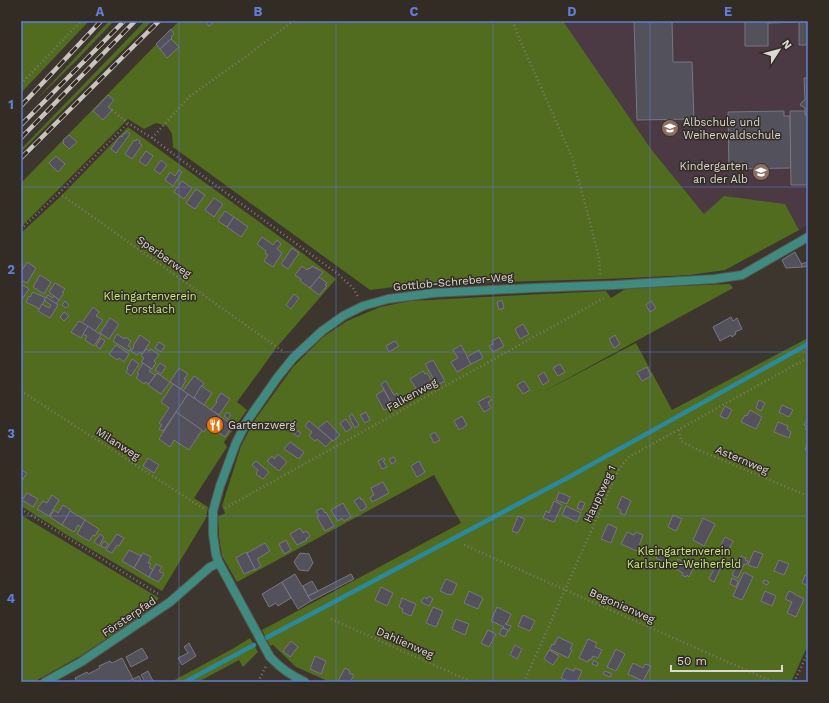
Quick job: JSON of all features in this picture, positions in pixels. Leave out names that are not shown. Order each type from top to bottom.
[{"type":"lane","name":"Gottlob-Schreber-Weg","points":[[305,682],[292,676],[270,657],[219,563],[216,555],[213,534],[214,511],[220,486],[236,443],[247,421],[293,358],[322,331],[343,316],[363,306],[388,299],[433,293],[615,285],[714,279],[742,275],[808,237]]},
{"type":"lane","name":"Försterpfad","points":[[45,682],[81,662],[170,602],[210,567],[219,563]]},
{"type":"path","points":[[21,84],[81,21]]},
{"type":"path","points":[[152,138],[189,97],[293,21]]},
{"type":"path","points":[[513,21],[519,38],[572,157],[600,258],[601,285]]},
{"type":"path","points":[[112,110],[338,274],[353,288],[363,306]]},
{"type":"path","points":[[21,229],[60,194],[128,123]]},
{"type":"path","name":"Sperberweg","points":[[60,194],[277,347]]},
{"type":"path","name":"Falkenweg","points":[[223,510],[609,295]]},
{"type":"path","name":"Hauptweg 1","points":[[524,682],[617,473],[629,457],[808,359]]},
{"type":"path","name":"Milanweg","points":[[21,391],[207,511]]},
{"type":"path","name":"Asternweg","points":[[678,430],[681,441],[696,449],[808,496]]},
{"type":"path","points":[[21,509],[170,602]]},
{"type":"path","name":"Begonienweg","points":[[464,545],[773,682]]},
{"type":"path","name":"Dahlienweg","points":[[331,619],[472,682]]},
{"type":"path","points":[[794,682],[808,653]]},
{"type":"path","points":[[258,682],[270,657]]},
{"type":"shaded area","name":"Albschule und Weiherwaldschule","points":[[563,21],[808,21],[808,225],[799,230],[785,204],[704,214],[651,149]]},
{"type":"green space","points":[[21,21],[89,21],[21,93]]},
{"type":"green space","points":[[109,21],[114,21],[35,101]]},
{"type":"green space","points":[[145,21],[152,21],[21,152],[21,149]]},
{"type":"green space","points":[[179,21],[563,21],[651,149],[704,214],[724,196],[785,204],[799,230],[725,270],[690,275],[411,285],[370,290],[173,147],[172,134],[167,126],[156,123],[144,129],[128,119],[21,227],[21,183]]},
{"type":"green space","name":"Kleingartenverein Forstlach","points":[[128,127],[336,279],[277,347],[237,402],[247,410],[224,442],[227,447],[194,498],[208,507],[206,518],[162,591],[21,506],[21,233],[62,195]]},
{"type":"green space","name":"Kleingartenverein Karlsruhe-Weiherfeld","points":[[730,284],[733,288],[543,392],[636,343],[672,410],[808,338],[808,645],[791,682],[330,682],[296,667],[273,645],[270,646],[262,630],[461,523],[434,475],[237,582],[222,556],[218,517],[225,513],[222,506],[241,446],[254,421],[293,367],[323,337],[347,321],[380,307],[410,301],[606,291],[611,298],[627,288]]},
{"type":"green space","points":[[21,515],[159,598],[146,612],[82,655],[34,682],[21,682]]},
{"type":"green space","points":[[250,638],[258,652],[243,667],[239,660],[198,682],[171,682],[234,648]]},
{"type":"building","points":[[205,21],[215,21],[209,26]]},
{"type":"building","points":[[634,21],[672,21],[673,62],[692,62],[694,119],[637,120]]},
{"type":"building","points":[[745,21],[808,21],[808,45],[799,45],[799,22],[768,23],[768,46],[745,46]]},
{"type":"building","points":[[171,29],[174,34],[171,37],[172,38],[160,49],[156,44]]},
{"type":"building","points":[[171,39],[179,47],[167,58],[160,49]]},
{"type":"building","points":[[804,78],[808,78],[808,115],[805,115],[805,108],[800,105],[805,100]]},
{"type":"building","points":[[108,95],[114,100],[108,107],[112,110],[103,120],[93,111]]},
{"type":"building","points":[[784,111],[784,116],[790,116],[791,168],[729,169],[728,112]]},
{"type":"building","points":[[790,111],[805,111],[805,115],[808,115],[808,185],[791,185]]},
{"type":"building","points":[[127,131],[130,134],[116,153],[111,149],[120,136],[122,137]]},
{"type":"building","points":[[69,135],[77,142],[69,149],[63,143],[63,140]]},
{"type":"building","points":[[137,139],[142,145],[132,159],[125,154],[134,140],[136,141]]},
{"type":"building","points":[[146,151],[153,156],[146,166],[139,161]]},
{"type":"building","points":[[56,156],[65,164],[58,172],[49,163]]},
{"type":"building","points":[[161,160],[167,165],[160,174],[154,170]]},
{"type":"building","points":[[179,170],[182,172],[173,186],[165,180],[170,172],[175,176]]},
{"type":"building","points":[[182,181],[192,188],[184,199],[174,192]]},
{"type":"building","points":[[196,189],[205,195],[195,209],[186,203]]},
{"type":"building","points":[[214,198],[223,204],[214,217],[205,210]]},
{"type":"building","points":[[225,211],[234,217],[227,227],[218,221]]},
{"type":"building","points":[[234,217],[248,227],[241,237],[227,227]]},
{"type":"building","points":[[262,237],[273,245],[277,240],[281,244],[277,249],[282,253],[273,267],[264,261],[268,255],[265,253],[266,251],[257,244]]},
{"type":"building","points":[[292,248],[299,253],[288,269],[281,264]]},
{"type":"building","points":[[795,252],[803,267],[786,268],[782,260]]},
{"type":"building","points":[[27,262],[36,268],[27,283],[21,280],[21,272]]},
{"type":"building","points":[[808,262],[808,266],[803,267],[801,264]]},
{"type":"building","points":[[302,266],[307,270],[312,266],[323,272],[310,288],[300,281],[301,279],[295,275]]},
{"type":"building","points":[[40,275],[51,282],[44,294],[33,287]]},
{"type":"building","points":[[319,277],[327,283],[325,285],[327,286],[319,295],[310,288]]},
{"type":"building","points":[[55,283],[65,289],[59,300],[49,292]]},
{"type":"building","points":[[21,284],[29,289],[23,298],[21,297]]},
{"type":"building","points":[[33,292],[46,298],[40,309],[26,302]]},
{"type":"building","points":[[294,294],[299,298],[291,309],[286,305]]},
{"type":"building","points":[[48,295],[53,298],[54,296],[59,300],[56,304],[46,297]]},
{"type":"building","points":[[46,297],[58,305],[50,318],[38,311],[42,304],[49,308],[51,305],[44,300]]},
{"type":"building","points":[[502,300],[504,308],[499,310],[497,302]]},
{"type":"building","points":[[65,301],[69,305],[66,308],[62,305]]},
{"type":"building","points":[[651,301],[656,308],[650,312],[646,305]]},
{"type":"building","points":[[93,307],[99,312],[96,316],[103,320],[95,331],[82,323]]},
{"type":"building","points":[[64,312],[69,316],[64,321],[60,317]]},
{"type":"building","points":[[731,317],[733,321],[737,318],[742,329],[735,332],[736,334],[732,337],[731,335],[720,341],[713,327]]},
{"type":"building","points":[[110,318],[119,324],[109,339],[100,333]]},
{"type":"building","points":[[79,321],[88,326],[81,338],[71,332]]},
{"type":"building","points":[[523,324],[529,334],[520,339],[515,329]]},
{"type":"building","points":[[88,326],[101,335],[94,346],[85,340],[87,336],[83,334]]},
{"type":"building","points":[[117,334],[124,339],[125,337],[131,341],[128,346],[131,348],[129,351],[113,341]]},
{"type":"building","points":[[140,335],[150,342],[142,354],[140,352],[137,355],[131,351]]},
{"type":"building","points":[[615,335],[620,344],[614,348],[609,339]]},
{"type":"building","points":[[499,337],[504,346],[493,352],[489,346],[493,344],[492,341]]},
{"type":"building","points":[[101,338],[105,341],[100,349],[96,346]]},
{"type":"building","points":[[395,341],[399,346],[389,352],[386,346]]},
{"type":"building","points":[[159,342],[165,346],[161,352],[155,348]]},
{"type":"building","points":[[116,345],[129,354],[124,362],[119,358],[117,360],[109,354]]},
{"type":"building","points":[[461,345],[471,364],[457,372],[451,362],[458,358],[453,350]]},
{"type":"building","points":[[146,349],[149,351],[151,349],[159,355],[154,361],[156,363],[152,369],[141,362],[144,358],[141,356]]},
{"type":"building","points":[[479,350],[483,358],[471,364],[467,357]]},
{"type":"building","points":[[132,359],[139,364],[131,376],[126,372]]},
{"type":"building","points":[[433,360],[445,381],[437,385],[425,364]]},
{"type":"building","points":[[143,363],[151,369],[149,371],[155,375],[149,384],[146,382],[144,384],[136,378],[139,374],[137,373]]},
{"type":"building","points":[[160,363],[166,367],[161,374],[155,370]]},
{"type":"building","points":[[560,364],[565,372],[558,376],[553,368]]},
{"type":"building","points":[[647,367],[651,376],[642,381],[637,372]]},
{"type":"building","points":[[179,368],[188,374],[184,379],[186,380],[181,389],[170,382]]},
{"type":"building","points":[[423,371],[425,374],[427,373],[432,381],[430,382],[432,386],[419,393],[410,379]]},
{"type":"building","points":[[544,372],[549,381],[543,385],[538,376]]},
{"type":"building","points":[[157,373],[170,382],[161,394],[148,385]]},
{"type":"building","points":[[194,376],[204,383],[194,398],[183,391]]},
{"type":"building","points":[[386,381],[394,395],[397,393],[402,403],[396,406],[395,404],[393,406],[381,384]]},
{"type":"building","points":[[524,381],[530,390],[523,394],[517,385]]},
{"type":"building","points":[[173,384],[188,394],[163,431],[159,429],[162,425],[159,423],[169,408],[161,402]]},
{"type":"building","points":[[201,386],[212,393],[204,405],[194,398]]},
{"type":"building","points":[[384,390],[393,406],[384,410],[376,395]]},
{"type":"building","points":[[221,393],[230,399],[219,415],[211,410]]},
{"type":"building","points":[[188,394],[233,425],[225,437],[208,426],[204,432],[176,412]]},
{"type":"building","points":[[489,396],[492,400],[488,402],[491,408],[484,412],[478,402]]},
{"type":"building","points":[[759,400],[765,403],[761,411],[756,408]]},
{"type":"building","points":[[782,405],[793,410],[789,417],[779,412]]},
{"type":"building","points":[[725,406],[732,410],[727,419],[720,416]]},
{"type":"building","points":[[750,410],[762,417],[756,429],[741,422]]},
{"type":"building","points":[[176,412],[202,430],[189,450],[174,440],[170,447],[159,439]]},
{"type":"building","points":[[227,412],[231,415],[228,419],[224,416]]},
{"type":"building","points":[[366,412],[370,420],[365,423],[360,415]]},
{"type":"building","points":[[352,414],[359,425],[355,428],[349,416]]},
{"type":"building","points":[[462,416],[467,425],[459,430],[454,421]]},
{"type":"building","points":[[808,417],[808,431],[805,429],[807,426],[804,425]]},
{"type":"building","points":[[346,419],[352,428],[346,432],[340,423]]},
{"type":"building","points":[[309,421],[332,440],[326,447],[317,439],[315,441],[309,436],[312,432],[305,426]]},
{"type":"building","points":[[327,421],[340,435],[333,441],[318,428]]},
{"type":"building","points":[[778,422],[788,426],[787,429],[791,432],[789,438],[774,432]]},
{"type":"building","points":[[295,429],[301,433],[298,437],[292,432]]},
{"type":"building","points":[[435,432],[440,440],[434,443],[430,435]]},
{"type":"building","points":[[808,441],[808,451],[805,450]]},
{"type":"building","points":[[290,442],[304,452],[299,459],[284,449]]},
{"type":"building","points":[[278,454],[287,462],[279,471],[267,461],[272,456],[274,459]]},
{"type":"building","points":[[394,457],[396,461],[392,464],[389,459]]},
{"type":"building","points":[[148,458],[159,465],[154,473],[143,466]]},
{"type":"building","points":[[384,458],[385,460],[383,461],[387,467],[382,469],[378,461]]},
{"type":"building","points":[[256,461],[269,472],[263,479],[256,474],[258,470],[252,465]]},
{"type":"building","points":[[419,461],[425,472],[417,477],[411,466]]},
{"type":"building","points":[[21,470],[27,473],[21,482]]},
{"type":"building","points":[[383,482],[389,493],[372,502],[370,497],[374,495],[371,488]]},
{"type":"building","points":[[559,492],[570,497],[567,504],[556,500]]},
{"type":"building","points":[[27,493],[38,499],[33,507],[22,500]]},
{"type":"building","points":[[52,495],[59,500],[49,516],[37,509],[43,501],[47,503]]},
{"type":"building","points":[[622,496],[631,501],[625,515],[620,513],[621,510],[617,508]]},
{"type":"building","points":[[360,497],[367,507],[361,511],[354,501]]},
{"type":"building","points":[[554,501],[562,505],[554,522],[543,518],[546,511],[549,513]]},
{"type":"building","points":[[580,501],[585,503],[582,510],[577,508]]},
{"type":"building","points":[[343,503],[351,517],[344,521],[342,518],[338,521],[331,510]]},
{"type":"building","points":[[63,505],[71,510],[62,525],[50,517],[54,510],[58,513]]},
{"type":"building","points":[[566,506],[581,513],[577,522],[562,515]]},
{"type":"building","points":[[322,508],[334,526],[325,531],[317,517],[319,516],[316,511]]},
{"type":"building","points":[[70,511],[85,520],[81,527],[78,525],[74,532],[62,525]]},
{"type":"building","points":[[673,515],[682,519],[676,531],[668,527]]},
{"type":"building","points":[[518,516],[525,519],[518,533],[512,531]]},
{"type":"building","points":[[703,518],[715,524],[704,546],[693,540]]},
{"type":"building","points":[[85,520],[99,529],[95,536],[93,535],[89,541],[77,534]]},
{"type":"building","points":[[608,524],[617,528],[611,543],[601,539]]},
{"type":"building","points":[[300,528],[303,533],[307,531],[310,536],[306,539],[307,540],[297,545],[290,534]]},
{"type":"building","points":[[627,532],[634,535],[636,532],[643,535],[637,551],[621,544]]},
{"type":"building","points":[[100,534],[104,537],[99,546],[94,542]]},
{"type":"building","points":[[117,534],[124,538],[112,553],[106,550]]},
{"type":"building","points":[[725,537],[733,541],[728,551],[720,547]]},
{"type":"building","points":[[286,540],[291,550],[284,554],[279,544]]},
{"type":"building","points":[[104,541],[108,544],[105,548],[101,546]]},
{"type":"building","points":[[265,543],[270,551],[257,559],[261,566],[255,570],[247,553]]},
{"type":"building","points":[[661,547],[670,550],[664,562],[656,558]]},
{"type":"building","points":[[129,550],[141,556],[134,568],[122,561]]},
{"type":"building","points":[[754,551],[763,554],[757,568],[748,565]]},
{"type":"building","points":[[246,552],[255,569],[244,574],[236,558]]},
{"type":"building","points":[[143,553],[151,557],[148,563],[151,564],[149,567],[153,570],[149,577],[134,568]]},
{"type":"building","points":[[300,553],[309,554],[313,563],[308,571],[299,570],[294,562]]},
{"type":"building","points":[[741,556],[746,558],[745,560],[748,561],[746,565],[744,564],[738,578],[732,575]]},
{"type":"building","points":[[732,558],[737,560],[735,564],[730,562]]},
{"type":"building","points":[[678,559],[686,563],[688,559],[696,563],[689,577],[687,575],[686,577],[682,575],[683,573],[674,568]]},
{"type":"building","points":[[779,560],[789,564],[784,575],[774,571]]},
{"type":"building","points":[[156,564],[162,567],[159,571],[164,574],[158,582],[149,577]]},
{"type":"building","points":[[716,565],[721,567],[714,582],[709,579]]},
{"type":"building","points":[[744,572],[753,577],[742,600],[733,596]]},
{"type":"building","points":[[295,574],[311,601],[298,609],[282,582]]},
{"type":"building","points":[[351,574],[354,579],[311,601],[308,596]]},
{"type":"building","points":[[805,575],[808,576],[808,586],[802,583]]},
{"type":"building","points":[[732,578],[738,581],[736,587],[730,584]]},
{"type":"building","points":[[446,579],[457,584],[452,595],[440,591]]},
{"type":"building","points":[[764,580],[769,582],[767,585],[763,583]]},
{"type":"building","points":[[312,581],[318,591],[308,596],[303,586]]},
{"type":"building","points":[[282,582],[291,598],[278,606],[276,603],[269,607],[262,594]]},
{"type":"building","points":[[381,587],[393,593],[387,606],[375,600]]},
{"type":"building","points":[[469,591],[483,598],[478,609],[464,603]]},
{"type":"building","points":[[765,591],[776,596],[772,606],[761,601]]},
{"type":"building","points":[[789,591],[804,599],[796,617],[787,613],[792,602],[785,599]]},
{"type":"building","points":[[429,596],[433,599],[429,606],[421,602],[424,597],[427,599]]},
{"type":"building","points":[[402,598],[416,604],[411,616],[402,612],[403,609],[399,607]]},
{"type":"building","points":[[433,607],[443,611],[436,627],[426,623]]},
{"type":"building","points":[[497,607],[511,614],[507,623],[505,624],[511,626],[509,631],[491,621]]},
{"type":"building","points":[[523,615],[535,621],[530,631],[518,626]]},
{"type":"building","points":[[456,619],[469,624],[465,635],[452,629]]},
{"type":"building","points":[[502,628],[508,630],[505,637],[499,634]]},
{"type":"building","points":[[488,630],[496,634],[489,647],[481,643]]},
{"type":"building","points":[[558,637],[573,644],[568,658],[550,649]]},
{"type":"building","points":[[588,639],[597,643],[595,647],[602,650],[598,658],[593,656],[588,662],[579,658]]},
{"type":"building","points":[[291,641],[298,647],[290,657],[283,651]]},
{"type":"building","points":[[189,643],[196,656],[182,665],[178,658],[188,653],[184,647]]},
{"type":"building","points":[[515,645],[522,649],[517,659],[510,655]]},
{"type":"building","points":[[142,648],[148,658],[131,667],[126,657]]},
{"type":"building","points":[[616,649],[625,654],[616,671],[607,667]]},
{"type":"building","points":[[549,650],[559,656],[553,665],[544,659]]},
{"type":"building","points":[[315,656],[326,661],[321,674],[310,669]]},
{"type":"building","points":[[122,658],[133,679],[126,682],[77,682],[75,678],[87,672],[88,674],[100,668],[99,666],[110,661],[112,663]]},
{"type":"building","points":[[594,660],[598,663],[597,666],[592,664]]},
{"type":"building","points":[[633,663],[643,668],[645,664],[651,666],[643,681],[628,674]]},
{"type":"building","points":[[345,668],[350,671],[349,673],[354,675],[351,680],[354,682],[338,681]]},
{"type":"building","points":[[566,668],[574,671],[575,668],[582,671],[577,682],[570,682],[561,678]]},
{"type":"building","points":[[148,671],[153,681],[145,682],[141,675]]},
{"type":"building","points":[[605,671],[612,674],[610,677],[603,674]]},
{"type":"building","points":[[139,676],[141,680],[135,682],[133,679]]},
{"type":"waterway","points":[[266,638],[569,477],[808,344]]},
{"type":"waterway","points":[[185,682],[254,645]]},
{"type":"railway","points":[[21,106],[101,21]]},
{"type":"railway","points":[[21,125],[124,21]]},
{"type":"railway","points":[[21,138],[135,21]]},
{"type":"railway","points":[[21,158],[159,21]]},
{"type":"place","name":"Albschule und Weiherwaldschule","points":[[670,128]]},
{"type":"place","name":"Kindergarten an der Alb","points":[[761,172]]},
{"type":"place","name":"Gartenzwerg","points":[[215,425]]}]
